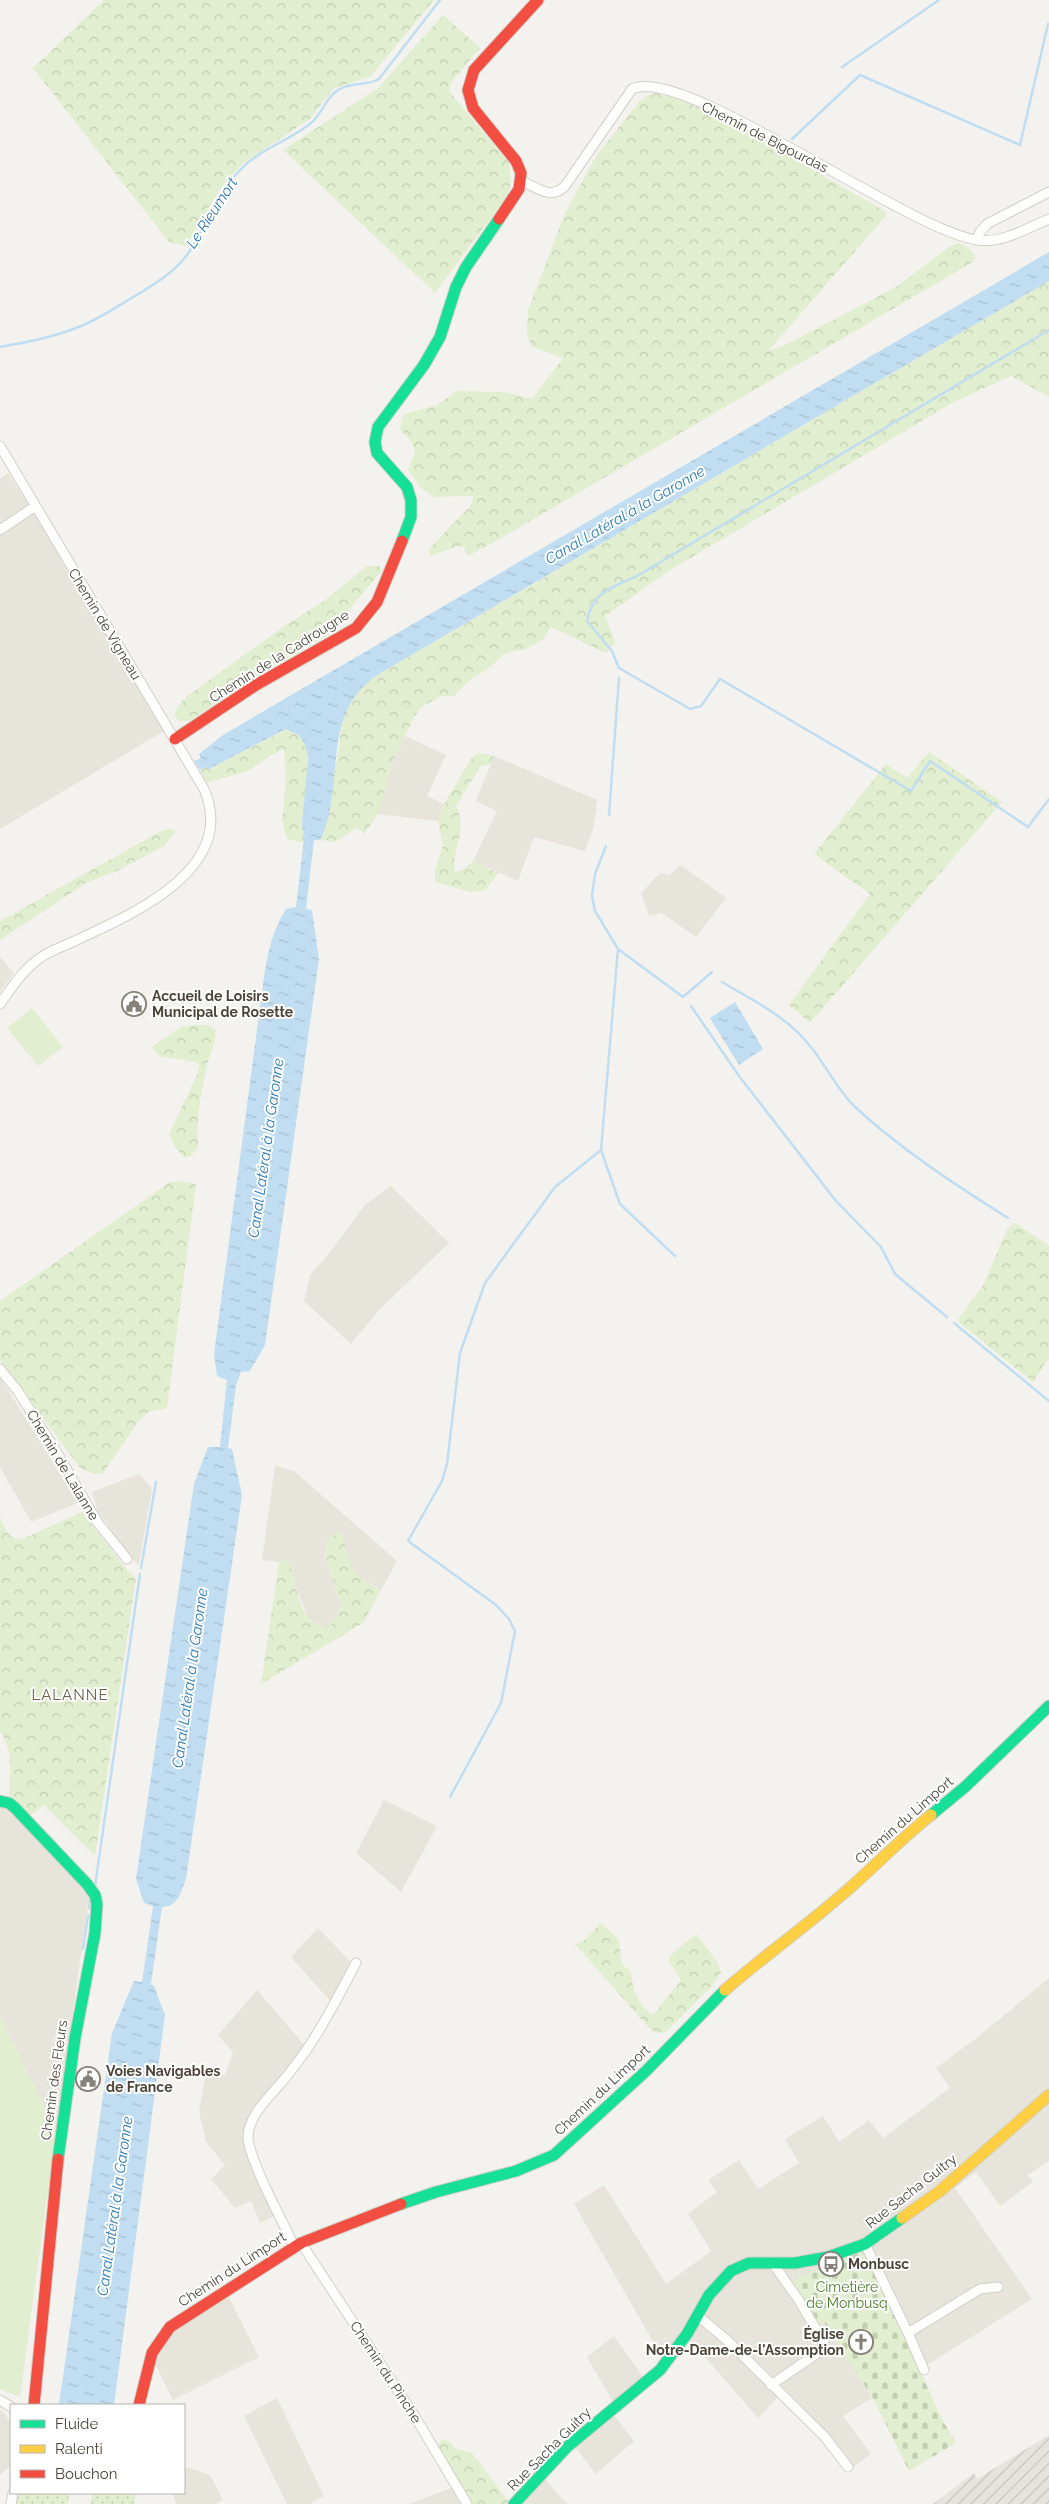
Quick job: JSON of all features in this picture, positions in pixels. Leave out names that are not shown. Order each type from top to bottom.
[{"type":"street","points":[[522,181],[516,161],[473,108],[468,90],[474,70],[538,0]]},
{"type":"street","name":"Chemin de Bigourdas","points":[[522,181],[548,194],[559,192],[566,186],[632,90],[640,86],[654,86],[728,115],[944,230],[977,240],[997,240],[1049,219]]},
{"type":"street","name":"Chemin de la Cadrougne","points":[[175,739],[256,685],[356,628],[374,607],[412,517],[414,503],[407,485],[377,457],[374,438],[378,427],[424,365],[440,337],[456,287],[466,267],[519,189],[522,181]]},
{"type":"street","points":[[977,240],[980,232],[987,224],[1049,192]]},
{"type":"street","name":"Chemin de Vigneau","points":[[0,446],[34,507],[175,739],[210,802],[208,841],[188,870],[175,884],[151,902],[43,956],[20,976],[0,1004]]},
{"type":"street","points":[[0,530],[34,507]]},
{"type":"street","name":"Chemin de Lalanne","points":[[0,1369],[17,1390],[53,1446],[98,1523],[127,1560]]},
{"type":"street","name":"Chemin du Limport","points":[[139,2404],[147,2363],[152,2350],[161,2336],[170,2327],[298,2244],[398,2205],[436,2192],[516,2171],[554,2155],[646,2071],[730,1985],[851,1886],[901,1839],[965,1787],[1049,1706]]},
{"type":"street","name":"Chemin des Fleurs","points":[[0,1801],[9,1803],[15,1808],[27,1823],[87,1884],[94,1893],[97,1904],[93,1942],[72,2053],[50,2218],[34,2404]]},
{"type":"street","name":"Chemin du Pinche","points":[[356,1963],[313,2044],[265,2100],[253,2119],[248,2132],[250,2148],[298,2244],[414,2415],[467,2504]]},
{"type":"street","name":"Rue Sacha Guitry","points":[[514,2504],[567,2447],[660,2370],[698,2316],[709,2295],[731,2271],[749,2263],[795,2263],[828,2257],[865,2244],[940,2191],[1049,2095]]},
{"type":"street","points":[[865,2244],[924,2370]]},
{"type":"street","points":[[771,2385],[819,2352],[824,2344],[804,2309],[772,2262]]},
{"type":"street","points":[[908,2333],[980,2289],[998,2287]]},
{"type":"street","points":[[698,2316],[729,2342],[824,2436],[848,2467]]},
{"type":"shaded area","points":[[8,473],[57,549],[164,731],[0,829],[0,479]]},
{"type":"shaded area","points":[[405,736],[446,755],[427,796],[444,804],[438,821],[378,814],[393,761]]},
{"type":"shaded area","points":[[494,756],[597,800],[594,827],[585,851],[534,837],[518,881],[473,861],[497,811],[476,801]]},
{"type":"shaded area","points":[[681,865],[726,898],[696,937],[662,913],[649,916],[641,893],[660,873],[669,875]]},
{"type":"shaded area","points":[[0,957],[14,973],[0,992]]},
{"type":"shaded area","points":[[391,1186],[449,1243],[382,1307],[351,1344],[304,1301],[310,1275],[327,1256],[365,1205]]},
{"type":"shaded area","points":[[0,1377],[78,1503],[31,1522],[0,1467]]},
{"type":"shaded area","points":[[275,1466],[294,1471],[397,1561],[381,1590],[357,1576],[350,1566],[342,1535],[337,1532],[328,1539],[325,1554],[341,1607],[334,1622],[327,1627],[321,1627],[308,1618],[286,1559],[279,1562],[262,1560]]},
{"type":"shaded area","points":[[139,1474],[152,1489],[139,1565],[133,1560],[98,1512],[92,1492]]},
{"type":"shaded area","points":[[384,1800],[437,1826],[401,1892],[356,1853]]},
{"type":"shaded area","points":[[0,1805],[4,1805],[90,1891],[56,2130],[0,2016]]},
{"type":"shaded area","points":[[318,1928],[353,1964],[332,2003],[291,1957]]},
{"type":"shaded area","points":[[1049,1978],[1049,2161],[1028,2175],[1033,2182],[1000,2206],[976,2172],[955,2188],[1032,2299],[919,2370],[867,2255],[819,2324],[824,2321],[872,2398],[843,2416],[871,2454],[846,2472],[821,2438],[778,2397],[758,2418],[690,2340],[663,2359],[574,2204],[604,2185],[666,2284],[711,2251],[688,2214],[717,2192],[708,2180],[739,2160],[758,2189],[799,2163],[785,2139],[823,2116],[839,2142],[869,2120],[883,2138],[950,2088],[936,2068],[979,2036]]},
{"type":"shaded area","points":[[257,1990],[306,2047],[246,2122],[244,2130],[279,2214],[260,2223],[251,2201],[235,2208],[211,2179],[225,2165],[206,2142],[199,2111],[206,2074],[225,2075],[233,2052],[218,2035]]},
{"type":"shaded area","points":[[228,2296],[259,2357],[173,2400],[151,2356],[163,2338]]},
{"type":"shaded area","points":[[614,2336],[644,2378],[613,2402],[587,2357]]},
{"type":"shaded area","points":[[277,2398],[324,2496],[310,2504],[287,2504],[244,2416]]},
{"type":"shaded area","points":[[0,2409],[6,2415],[10,2424],[10,2466],[0,2475]]},
{"type":"shaded area","points":[[613,2414],[634,2441],[596,2474],[574,2446]]},
{"type":"shaded area","points":[[1049,2435],[1049,2504],[933,2504],[974,2473],[977,2479]]},
{"type":"shaded area","points":[[185,2466],[210,2475],[223,2500],[216,2504],[176,2504],[173,2494],[185,2494]]},
{"type":"shaded area","points":[[545,2479],[567,2504],[519,2504]]},
{"type":"shaded area","points":[[458,2485],[471,2504],[409,2504]]},
{"type":"green space","points":[[104,0],[434,0],[370,77],[334,88],[310,119],[242,164],[218,192],[186,246],[169,242],[33,68]]},
{"type":"green space","points":[[443,15],[480,48],[450,84],[449,91],[509,163],[511,180],[507,196],[435,293],[283,150],[378,88]]},
{"type":"green space","points":[[656,93],[684,101],[725,120],[885,211],[886,216],[768,351],[783,346],[896,287],[949,247],[958,243],[972,251],[975,257],[973,262],[496,541],[470,555],[466,554],[464,547],[458,546],[430,556],[429,549],[470,506],[474,496],[433,497],[420,487],[408,470],[415,452],[412,443],[400,429],[402,418],[405,414],[437,405],[457,391],[505,392],[532,399],[563,358],[532,347],[527,335],[528,310],[565,213],[596,156],[638,103],[648,95]]},
{"type":"green space","points":[[1049,281],[1049,397],[1011,376],[954,402],[670,570],[605,616],[615,642],[606,653],[551,627],[542,640],[526,649],[506,653],[485,671],[471,679],[454,696],[441,696],[420,708],[393,761],[378,814],[364,834],[357,827],[336,842],[320,840],[328,818],[343,717],[352,699],[366,682]]},
{"type":"green space","points":[[367,566],[379,566],[382,570],[329,634],[253,678],[189,721],[179,721],[175,716],[176,709],[186,697],[283,627],[324,601]]},
{"type":"green space","points":[[287,729],[298,734],[304,743],[307,755],[308,770],[302,824],[305,843],[287,839],[282,821],[286,779],[284,749],[271,755],[248,771],[206,783],[200,770],[206,767],[209,769]]},
{"type":"green space","points":[[929,752],[1002,802],[810,1023],[789,1005],[870,894],[814,854],[886,764],[907,778]]},
{"type":"green space","points":[[479,753],[494,756],[491,764],[480,767],[456,806],[461,825],[454,863],[455,871],[461,871],[473,861],[498,873],[486,890],[470,892],[435,882],[435,869],[443,846],[438,821],[444,804],[473,756]]},
{"type":"green space","points":[[171,829],[176,831],[164,846],[117,871],[88,882],[0,940],[0,921],[163,830]]},
{"type":"green space","points":[[32,1008],[63,1047],[38,1066],[7,1028]]},
{"type":"green space","points":[[208,1025],[215,1029],[215,1038],[201,1094],[198,1115],[198,1147],[191,1156],[184,1158],[175,1147],[169,1134],[200,1065],[195,1062],[159,1056],[152,1047],[181,1027]]},
{"type":"green space","points":[[180,1181],[196,1184],[167,1408],[148,1412],[138,1422],[103,1473],[94,1474],[80,1468],[0,1360],[0,1301],[170,1182]]},
{"type":"green space","points":[[1015,1223],[1049,1246],[1049,1358],[1033,1382],[957,1321],[982,1287],[1008,1228]]},
{"type":"green space","points":[[82,1512],[127,1570],[136,1578],[95,1856],[44,1805],[28,1817],[9,1794],[9,1753],[0,1731],[0,1518],[9,1535],[20,1540]]},
{"type":"green space","points":[[337,1532],[342,1535],[353,1569],[363,1579],[381,1590],[363,1623],[261,1684],[279,1562],[286,1559],[290,1566],[301,1605],[308,1618],[323,1627],[327,1627],[333,1622],[341,1607],[325,1554],[328,1539]]},
{"type":"green space","points":[[601,1923],[619,1940],[622,1964],[631,1972],[635,1991],[643,2006],[653,2015],[681,1980],[668,1960],[676,1950],[696,1934],[718,1963],[721,1973],[710,1988],[666,2032],[656,2033],[648,2027],[575,1944],[582,1942]]},
{"type":"green space","points":[[0,2016],[56,2130],[20,2397],[0,2389]]},
{"type":"green space","name":"Cimetière de Monbusq","points":[[860,2251],[867,2255],[943,2421],[956,2443],[909,2471],[865,2386],[824,2322],[819,2324],[791,2281]]},
{"type":"green space","points":[[443,2439],[450,2442],[454,2448],[472,2453],[509,2502],[507,2504],[471,2504],[458,2485],[438,2445]]},
{"type":"green space","points":[[18,2494],[70,2494],[68,2504],[14,2504]]},
{"type":"green space","points":[[92,2494],[136,2494],[134,2504],[91,2504]]},
{"type":"water","name":"Canal Latéral à la Garonne","points":[[1049,252],[1049,281],[379,674],[362,688],[351,704],[343,721],[338,739],[328,818],[320,840],[314,840],[306,909],[312,910],[319,959],[265,1345],[250,1371],[241,1372],[236,1385],[228,1448],[232,1449],[242,1495],[186,1879],[178,1898],[172,1904],[162,1907],[151,1984],[154,1986],[165,2015],[114,2404],[59,2404],[112,2033],[134,1981],[142,1982],[152,1914],[153,1906],[144,1903],[136,1879],[194,1484],[208,1447],[220,1447],[227,1380],[217,1376],[214,1354],[264,977],[269,950],[277,925],[286,909],[296,907],[304,839],[302,824],[308,758],[305,745],[299,735],[286,729],[209,769],[206,767],[200,770],[194,761],[201,758],[199,754],[223,735]]},
{"type":"water","points":[[735,1002],[763,1049],[739,1065],[710,1018]]},
{"type":"waterway","name":"Le Rieumort","points":[[0,347],[51,336],[81,326],[111,311],[167,275],[179,265],[189,252],[219,198],[241,169],[266,150],[311,123],[335,92],[345,87],[370,83],[379,79],[440,0]]},
{"type":"waterway","points":[[842,67],[939,0]]},
{"type":"waterway","points":[[792,139],[860,75],[1020,145],[1048,24]]},
{"type":"waterway","points":[[1049,330],[637,576],[604,592],[593,603],[587,621],[612,651],[619,668],[690,709],[701,706],[720,679],[911,791],[930,761],[1028,827],[1049,799]]},
{"type":"waterway","points":[[609,815],[619,678]]},
{"type":"waterway","points":[[450,1797],[501,1703],[515,1631],[509,1619],[496,1605],[408,1541],[442,1481],[447,1464],[460,1353],[485,1283],[555,1187],[601,1150],[618,949],[595,911],[592,896],[595,874],[606,846]]},
{"type":"waterway","points":[[618,949],[683,997],[712,972]]},
{"type":"waterway","points":[[722,982],[769,1010],[791,1026],[816,1053],[837,1085],[855,1107],[891,1138],[929,1166],[1008,1218]]},
{"type":"waterway","points":[[691,1006],[739,1076],[836,1201],[881,1247],[895,1274],[947,1317]]},
{"type":"waterway","points":[[601,1150],[620,1204],[675,1256]]},
{"type":"waterway","points":[[954,1323],[1049,1401]]},
{"type":"waterway","points":[[141,1568],[156,1482]]},
{"type":"waterway","points":[[95,1886],[140,1574]]},
{"type":"waterway","points":[[89,1908],[90,1900]]},
{"type":"waterway","points":[[83,1949],[88,1915]]},
{"type":"traffic: fast","points":[[402,541],[411,517],[411,500],[407,487],[377,453],[375,442],[378,427],[424,365],[440,337],[456,287],[466,267],[499,219]]},
{"type":"traffic: fast","points":[[931,1815],[965,1787],[1049,1706]]},
{"type":"traffic: fast","points":[[0,1801],[9,1803],[15,1808],[87,1884],[95,1895],[97,1904],[95,1933],[75,2038],[58,2159]]},
{"type":"traffic: fast","points":[[401,2204],[436,2192],[516,2171],[554,2155],[646,2071],[725,1990]]},
{"type":"traffic: fast","points":[[514,2504],[567,2447],[660,2370],[687,2334],[709,2295],[731,2271],[749,2263],[795,2263],[828,2257],[865,2244],[902,2218]]},
{"type":"traffic: slow","points":[[725,1990],[836,1900],[931,1815]]},
{"type":"traffic: slow","points":[[902,2218],[940,2191],[1049,2095]]},
{"type":"traffic: jam","points":[[499,219],[519,189],[521,173],[516,161],[473,108],[468,90],[474,70],[538,0]]},
{"type":"traffic: jam","points":[[175,739],[256,685],[356,628],[377,602],[402,541]]},
{"type":"traffic: jam","points":[[34,2404],[58,2159]]},
{"type":"traffic: jam","points":[[139,2404],[152,2353],[170,2327],[301,2243],[401,2204]]},
{"type":"place","name":"Accueil de Loisirs Municipal de Rosette","points":[[134,1004]]},
{"type":"place","name":"Voies Navigables de France","points":[[88,2079]]},
{"type":"place","name":"Monbusc","points":[[831,2264]]},
{"type":"place","name":"Église Notre-Dame-de-l'Assomption","points":[[861,2342]]},
{"type":"district","name":"LALANNE","points":[[70,1695]]}]
